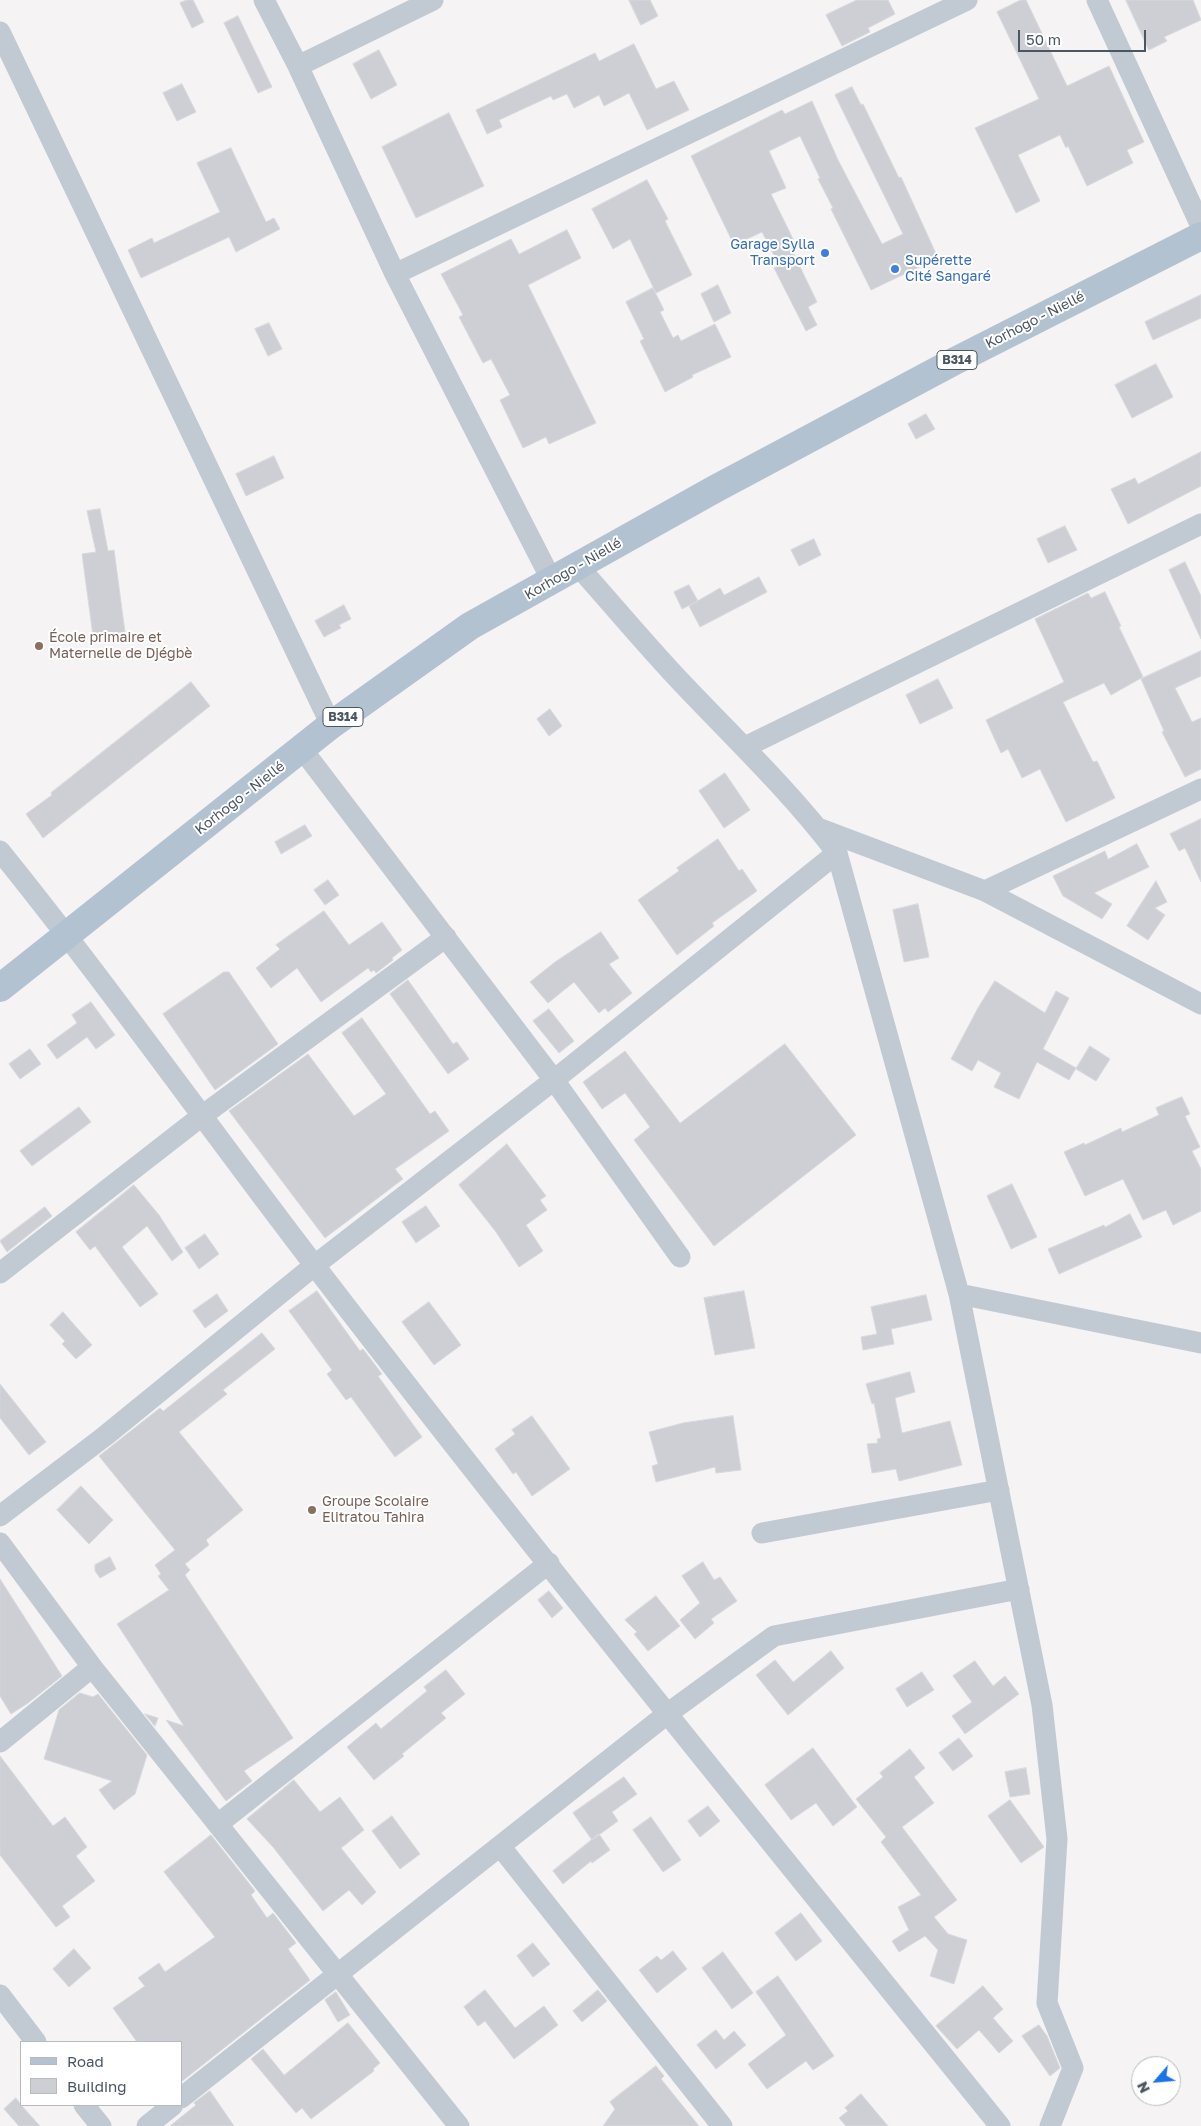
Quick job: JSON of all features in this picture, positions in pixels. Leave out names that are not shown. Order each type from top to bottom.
[{"type":"main road","name":"Korhogo - Niellé","points":[[0,988],[331,725],[470,626],[552,582],[577,565],[715,489],[953,362],[1201,236]]},
{"type":"street","points":[[264,0],[298,66],[395,274],[552,582]]},
{"type":"street","points":[[298,66],[433,0]]},
{"type":"street","points":[[395,274],[967,0]]},
{"type":"street","points":[[1097,0],[1201,226]]},
{"type":"street","points":[[0,32],[331,725]]},
{"type":"street","points":[[745,747],[1201,524]]},
{"type":"street","points":[[577,565],[680,681],[745,747],[818,828],[837,853],[959,1294],[1042,1705],[1057,1838],[1048,2003],[1074,2068],[1050,2126]]},
{"type":"street","points":[[302,749],[554,1080],[680,1257]]},
{"type":"street","points":[[985,891],[1201,789]]},
{"type":"street","points":[[818,828],[985,891],[1201,1004]]},
{"type":"street","points":[[0,851],[67,933],[315,1265],[667,1714],[1000,2126]]},
{"type":"street","points":[[0,1516],[105,1436],[315,1265],[554,1080],[837,853]]},
{"type":"street","points":[[0,1273],[203,1115],[446,937]]},
{"type":"street","points":[[959,1294],[1201,1343]]},
{"type":"street","points":[[762,1533],[999,1490]]},
{"type":"street","points":[[0,1543],[92,1667],[459,2126]]},
{"type":"street","points":[[218,1824],[549,1563]]},
{"type":"street","points":[[182,2097],[667,1714],[774,1636],[1019,1589]]},
{"type":"street","points":[[0,1742],[92,1667]]},
{"type":"street","points":[[500,1846],[722,2126]]},
{"type":"street","points":[[0,1995],[35,2041]]},
{"type":"street","points":[[85,2106],[101,2126]]},
{"type":"street","points":[[147,2126],[172,2106]]},
{"type":"building","points":[[193,0],[204,22],[192,28],[180,3]]},
{"type":"building","points":[[629,0],[650,0],[658,16],[641,25]]},
{"type":"building","points":[[857,0],[888,0],[895,14],[868,28],[870,32],[842,46],[826,15]]},
{"type":"building","points":[[1021,0],[1026,0],[1067,86],[1109,66],[1144,142],[1127,150],[1133,163],[1087,186],[1068,146],[1066,148],[1060,135],[1018,155],[1040,201],[1016,213],[975,128],[1039,99],[997,12]]},
{"type":"building","points":[[1126,0],[1193,0],[1201,20],[1164,37],[1167,41],[1149,50]]},
{"type":"building","points":[[238,16],[272,87],[258,93],[224,23]]},
{"type":"building","points":[[634,44],[656,89],[674,81],[689,110],[647,130],[629,93],[604,106],[599,95],[574,108],[567,94],[553,100],[551,96],[499,120],[502,127],[487,134],[476,110],[595,53],[599,61]]},
{"type":"building","points":[[379,50],[397,85],[371,99],[353,64]]},
{"type":"building","points":[[182,84],[196,112],[177,121],[163,93]]},
{"type":"building","points":[[852,87],[861,105],[863,104],[899,178],[901,177],[938,258],[871,290],[831,209],[833,208],[818,179],[820,178],[800,136],[769,151],[786,188],[771,194],[795,243],[790,246],[817,302],[808,307],[817,325],[806,331],[774,268],[779,265],[762,232],[734,245],[691,156],[782,110],[785,114],[812,101],[838,160],[882,244],[903,234],[835,95]]},
{"type":"building","points":[[449,113],[484,186],[416,218],[382,147]]},
{"type":"building","points":[[231,148],[266,222],[274,218],[280,229],[236,252],[229,237],[141,278],[128,250],[152,238],[154,243],[220,212],[197,163]]},
{"type":"building","points":[[647,180],[668,219],[665,221],[692,275],[656,293],[630,239],[613,249],[592,209]]},
{"type":"building","points":[[567,230],[581,258],[528,285],[596,423],[549,444],[546,437],[523,448],[500,400],[510,395],[491,359],[483,363],[459,317],[463,315],[441,274],[511,239],[519,254]]},
{"type":"building","points":[[718,285],[731,313],[714,322],[701,294]]},
{"type":"building","points":[[653,288],[664,310],[660,312],[673,338],[678,335],[681,341],[715,324],[731,357],[692,375],[693,377],[665,392],[640,341],[644,339],[626,302]]},
{"type":"building","points":[[1201,295],[1201,318],[1153,340],[1145,322]]},
{"type":"building","points":[[269,323],[282,349],[268,356],[255,329]]},
{"type":"building","points":[[1156,364],[1173,397],[1132,418],[1115,385]]},
{"type":"building","points":[[926,414],[935,429],[916,439],[908,424]]},
{"type":"building","points":[[1201,452],[1201,486],[1128,524],[1111,489],[1135,478],[1138,484]]},
{"type":"building","points":[[274,456],[284,478],[246,496],[236,474]]},
{"type":"building","points":[[100,509],[108,551],[114,550],[125,632],[93,636],[82,554],[96,552],[87,511]]},
{"type":"building","points":[[1065,526],[1077,550],[1048,563],[1037,539]]},
{"type":"building","points":[[814,539],[821,555],[799,566],[791,550]]},
{"type":"building","points":[[1185,562],[1201,596],[1201,639],[1169,570]]},
{"type":"building","points":[[759,577],[767,592],[700,627],[689,606],[720,588],[724,595]]},
{"type":"building","points":[[689,585],[698,601],[682,609],[674,592]]},
{"type":"building","points":[[1105,592],[1121,626],[1119,627],[1143,677],[1111,695],[1104,683],[1063,702],[1093,762],[1097,761],[1115,798],[1066,822],[1040,769],[1022,778],[1008,749],[1001,753],[986,720],[1064,682],[1035,619],[1088,593],[1091,598]]},
{"type":"building","points":[[344,605],[351,619],[339,625],[341,628],[324,637],[315,621]]},
{"type":"building","points":[[1201,651],[1201,676],[1175,688],[1192,722],[1201,718],[1201,769],[1185,777],[1162,732],[1164,731],[1141,679]]},
{"type":"building","points":[[938,679],[953,708],[920,724],[906,695]]},
{"type":"building","points":[[191,682],[210,706],[43,838],[26,814]]},
{"type":"building","points":[[550,709],[562,726],[549,736],[537,719]]},
{"type":"building","points":[[725,773],[750,810],[724,828],[699,791]]},
{"type":"building","points":[[1201,819],[1201,882],[1185,848],[1179,851],[1170,834]]},
{"type":"building","points":[[305,825],[312,836],[281,854],[275,842]]},
{"type":"building","points":[[718,839],[739,871],[742,869],[757,891],[712,923],[714,926],[677,955],[638,900],[679,871],[677,868]]},
{"type":"building","points":[[1137,844],[1149,867],[1094,893],[1112,904],[1102,919],[1063,896],[1053,876],[1105,851],[1108,859]]},
{"type":"building","points":[[328,880],[339,895],[325,905],[314,890]]},
{"type":"building","points":[[1156,881],[1167,902],[1155,908],[1165,915],[1148,940],[1127,926]]},
{"type":"building","points":[[918,904],[929,957],[904,962],[893,910]]},
{"type":"building","points":[[324,911],[349,945],[382,922],[402,950],[392,958],[393,960],[376,973],[374,970],[371,972],[368,968],[321,1002],[297,968],[271,988],[256,968],[280,949],[276,945]]},
{"type":"building","points":[[601,932],[619,958],[609,964],[632,993],[608,1012],[605,1008],[599,1013],[574,982],[548,1003],[530,982],[555,962]]},
{"type":"building","points":[[224,972],[229,972],[278,1044],[215,1090],[163,1014]]},
{"type":"building","points":[[408,980],[453,1044],[457,1042],[469,1059],[448,1074],[390,994]]},
{"type":"building","points":[[995,981],[1045,1013],[1056,991],[1069,998],[1043,1049],[1076,1068],[1069,1080],[1037,1062],[1019,1099],[994,1087],[1001,1073],[978,1060],[972,1071],[951,1059],[978,1008]]},
{"type":"building","points":[[91,1002],[115,1035],[96,1049],[87,1037],[57,1059],[47,1045],[77,1023],[72,1015]]},
{"type":"building","points":[[549,1009],[574,1041],[559,1053],[533,1021]]},
{"type":"building","points":[[362,1018],[430,1114],[435,1111],[449,1131],[395,1169],[403,1179],[325,1238],[229,1111],[308,1054],[354,1116],[386,1094],[342,1033]]},
{"type":"building","points":[[785,1044],[856,1135],[714,1246],[634,1140],[650,1127],[625,1093],[602,1109],[583,1082],[625,1051],[680,1123]]},
{"type":"building","points":[[1090,1046],[1110,1059],[1096,1081],[1076,1069]]},
{"type":"building","points":[[30,1049],[41,1064],[20,1079],[9,1064]]},
{"type":"building","points":[[1182,1097],[1190,1114],[1185,1116],[1200,1147],[1192,1151],[1201,1169],[1201,1211],[1173,1225],[1166,1210],[1143,1220],[1123,1179],[1085,1196],[1064,1152],[1084,1143],[1085,1145],[1121,1128],[1122,1132],[1159,1115],[1156,1108]]},
{"type":"building","points":[[79,1107],[91,1122],[32,1166],[20,1151]]},
{"type":"building","points":[[507,1144],[546,1196],[540,1200],[547,1210],[526,1225],[543,1251],[519,1267],[496,1232],[459,1185]]},
{"type":"building","points":[[1012,1184],[1037,1237],[1011,1249],[987,1196]]},
{"type":"building","points":[[134,1185],[159,1215],[183,1252],[172,1261],[147,1226],[122,1247],[158,1294],[140,1307],[95,1246],[90,1250],[76,1232]]},
{"type":"building","points":[[426,1206],[440,1226],[416,1243],[402,1222]]},
{"type":"building","points":[[45,1207],[52,1216],[7,1252],[0,1241]]},
{"type":"building","points":[[1130,1214],[1142,1237],[1059,1274],[1048,1249],[1104,1225],[1105,1227]]},
{"type":"building","points":[[205,1234],[219,1254],[199,1269],[185,1248]]},
{"type":"building","points":[[317,1291],[360,1351],[363,1349],[382,1374],[378,1376],[422,1437],[395,1457],[351,1397],[346,1400],[327,1374],[332,1370],[289,1311]]},
{"type":"building","points":[[744,1291],[755,1348],[715,1355],[704,1298]]},
{"type":"building","points":[[217,1294],[228,1311],[205,1328],[193,1311]]},
{"type":"building","points":[[926,1295],[932,1320],[891,1329],[894,1344],[863,1350],[861,1337],[877,1334],[871,1307]]},
{"type":"building","points":[[429,1302],[461,1345],[434,1365],[402,1322]]},
{"type":"building","points":[[63,1312],[92,1345],[76,1359],[62,1344],[65,1341],[50,1325]]},
{"type":"building","points":[[262,1333],[275,1349],[223,1390],[227,1394],[179,1432],[243,1510],[206,1540],[209,1545],[185,1564],[190,1570],[185,1575],[293,1738],[244,1771],[252,1781],[226,1801],[166,1720],[184,1726],[117,1624],[169,1590],[158,1576],[161,1574],[155,1565],[175,1550],[99,1456],[160,1408],[163,1411]]},
{"type":"building","points":[[910,1372],[915,1392],[895,1398],[902,1433],[950,1421],[962,1465],[899,1481],[896,1469],[872,1473],[867,1444],[878,1443],[877,1439],[881,1438],[874,1403],[872,1404],[866,1384]]},
{"type":"building","points":[[0,1384],[46,1442],[29,1455],[0,1418]]},
{"type":"building","points":[[532,1416],[570,1469],[532,1496],[516,1472],[513,1474],[495,1449],[515,1434],[512,1430]]},
{"type":"building","points":[[733,1416],[741,1470],[716,1473],[715,1467],[656,1482],[652,1466],[658,1464],[649,1432],[683,1423]]},
{"type":"building","points":[[81,1486],[113,1520],[89,1544],[57,1510]]},
{"type":"building","points":[[110,1557],[116,1569],[100,1578],[95,1571],[95,1565]]},
{"type":"building","points":[[703,1562],[714,1580],[720,1577],[737,1601],[711,1619],[714,1623],[695,1639],[680,1620],[700,1603],[682,1576]]},
{"type":"building","points":[[0,1579],[62,1676],[11,1714],[0,1696]]},
{"type":"building","points":[[549,1591],[563,1608],[552,1618],[538,1600]]},
{"type":"building","points":[[656,1596],[680,1626],[648,1651],[634,1634],[637,1632],[625,1620]]},
{"type":"building","points":[[831,1651],[844,1668],[788,1715],[756,1675],[775,1660],[793,1682]]},
{"type":"building","points":[[975,1661],[993,1686],[1005,1676],[1019,1694],[965,1734],[952,1716],[972,1702],[953,1676]]},
{"type":"building","points":[[446,1670],[465,1694],[441,1713],[446,1718],[374,1780],[347,1747],[376,1723],[381,1729],[427,1691],[424,1687]]},
{"type":"building","points":[[922,1672],[934,1690],[907,1707],[896,1689]]},
{"type":"building","points":[[80,1693],[93,1697],[98,1694],[147,1755],[135,1794],[114,1810],[99,1790],[112,1781],[44,1759],[59,1710]]},
{"type":"building","points":[[145,1714],[158,1718],[155,1726]]},
{"type":"building","points":[[959,1738],[973,1756],[953,1771],[939,1753]]},
{"type":"building","points":[[813,1748],[857,1807],[833,1826],[816,1803],[791,1820],[765,1785]]},
{"type":"building","points":[[910,1749],[925,1768],[914,1777],[934,1803],[902,1827],[957,1900],[934,1917],[948,1934],[967,1940],[954,1984],[930,1976],[938,1950],[925,1936],[899,1952],[892,1941],[909,1930],[898,1907],[921,1895],[881,1842],[886,1837],[856,1799],[883,1777],[880,1773]]},
{"type":"building","points":[[0,1756],[53,1826],[65,1817],[87,1847],[76,1856],[95,1881],[62,1906],[70,1917],[56,1927],[0,1855]]},
{"type":"building","points":[[1026,1768],[1030,1794],[1010,1797],[1005,1772]]},
{"type":"building","points":[[624,1777],[637,1794],[612,1812],[618,1821],[592,1840],[573,1813]]},
{"type":"building","points":[[294,1780],[320,1812],[340,1797],[364,1830],[341,1848],[376,1892],[362,1905],[349,1890],[323,1911],[273,1847],[247,1819]]},
{"type":"building","points":[[1010,1800],[1044,1847],[1021,1863],[988,1816]]},
{"type":"building","points":[[708,1806],[720,1821],[700,1837],[688,1821]]},
{"type":"building","points":[[392,1816],[420,1854],[400,1869],[372,1831]]},
{"type":"building","points":[[651,1817],[681,1860],[663,1872],[633,1830]]},
{"type":"building","points":[[599,1834],[610,1850],[592,1863],[591,1861],[563,1884],[553,1871]]},
{"type":"building","points":[[211,1835],[255,1891],[251,1895],[267,1918],[273,1913],[296,1943],[288,1949],[310,1980],[182,2081],[182,2041],[136,2041],[113,2008],[145,1986],[138,1978],[159,1963],[165,1972],[215,1937],[164,1872]]},
{"type":"building","points":[[801,1913],[822,1941],[796,1961],[775,1933]]},
{"type":"building","points":[[533,1943],[550,1964],[533,1977],[517,1956]]},
{"type":"building","points":[[74,1949],[91,1968],[69,1987],[53,1969]]},
{"type":"building","points":[[673,1951],[687,1969],[657,1993],[639,1970],[657,1956],[661,1960]]},
{"type":"building","points":[[723,1952],[753,1993],[732,2009],[702,1968]]},
{"type":"building","points":[[778,1976],[834,2056],[813,2070],[806,2061],[767,2089],[748,2064],[786,2035],[756,1992]]},
{"type":"building","points":[[983,1986],[1003,2009],[993,2018],[1013,2041],[999,2053],[979,2030],[957,2049],[936,2026]]},
{"type":"building","points":[[485,1990],[515,2028],[544,2006],[558,2025],[514,2059],[485,2021],[478,2026],[464,2007]]},
{"type":"building","points":[[598,1990],[607,2001],[582,2022],[573,2011]]},
{"type":"building","points":[[336,1992],[350,2015],[338,2022],[325,2000]]},
{"type":"building","points":[[348,2023],[380,2063],[373,2069],[374,2071],[311,2119],[302,2108],[296,2113],[251,2059],[263,2049],[284,2075]]},
{"type":"building","points":[[1039,2025],[1047,2036],[1060,2068],[1050,2076],[1022,2036]]},
{"type":"building","points":[[716,2030],[724,2040],[734,2031],[746,2045],[716,2069],[697,2045]]},
{"type":"building","points":[[656,2066],[664,2076],[661,2079],[699,2126],[603,2126],[615,2109],[610,2102]]},
{"type":"building","points":[[210,2091],[234,2126],[170,2126],[196,2105],[194,2103]]},
{"type":"building","points":[[861,2094],[888,2126],[846,2126],[839,2118],[848,2111],[845,2108]]},
{"type":"building","points":[[16,2098],[20,2106],[40,2126],[19,2126],[4,2109]]},
{"type":"place","name":"Garage Sylla Transport","points":[[825,253]]},
{"type":"place","name":"Supérette Cité Sangaré","points":[[895,269]]},
{"type":"place","name":"École primaire et Maternelle de Djégbè","points":[[39,646]]},
{"type":"place","name":"Groupe Scolaire Elitratou Tahira","points":[[312,1510]]}]
